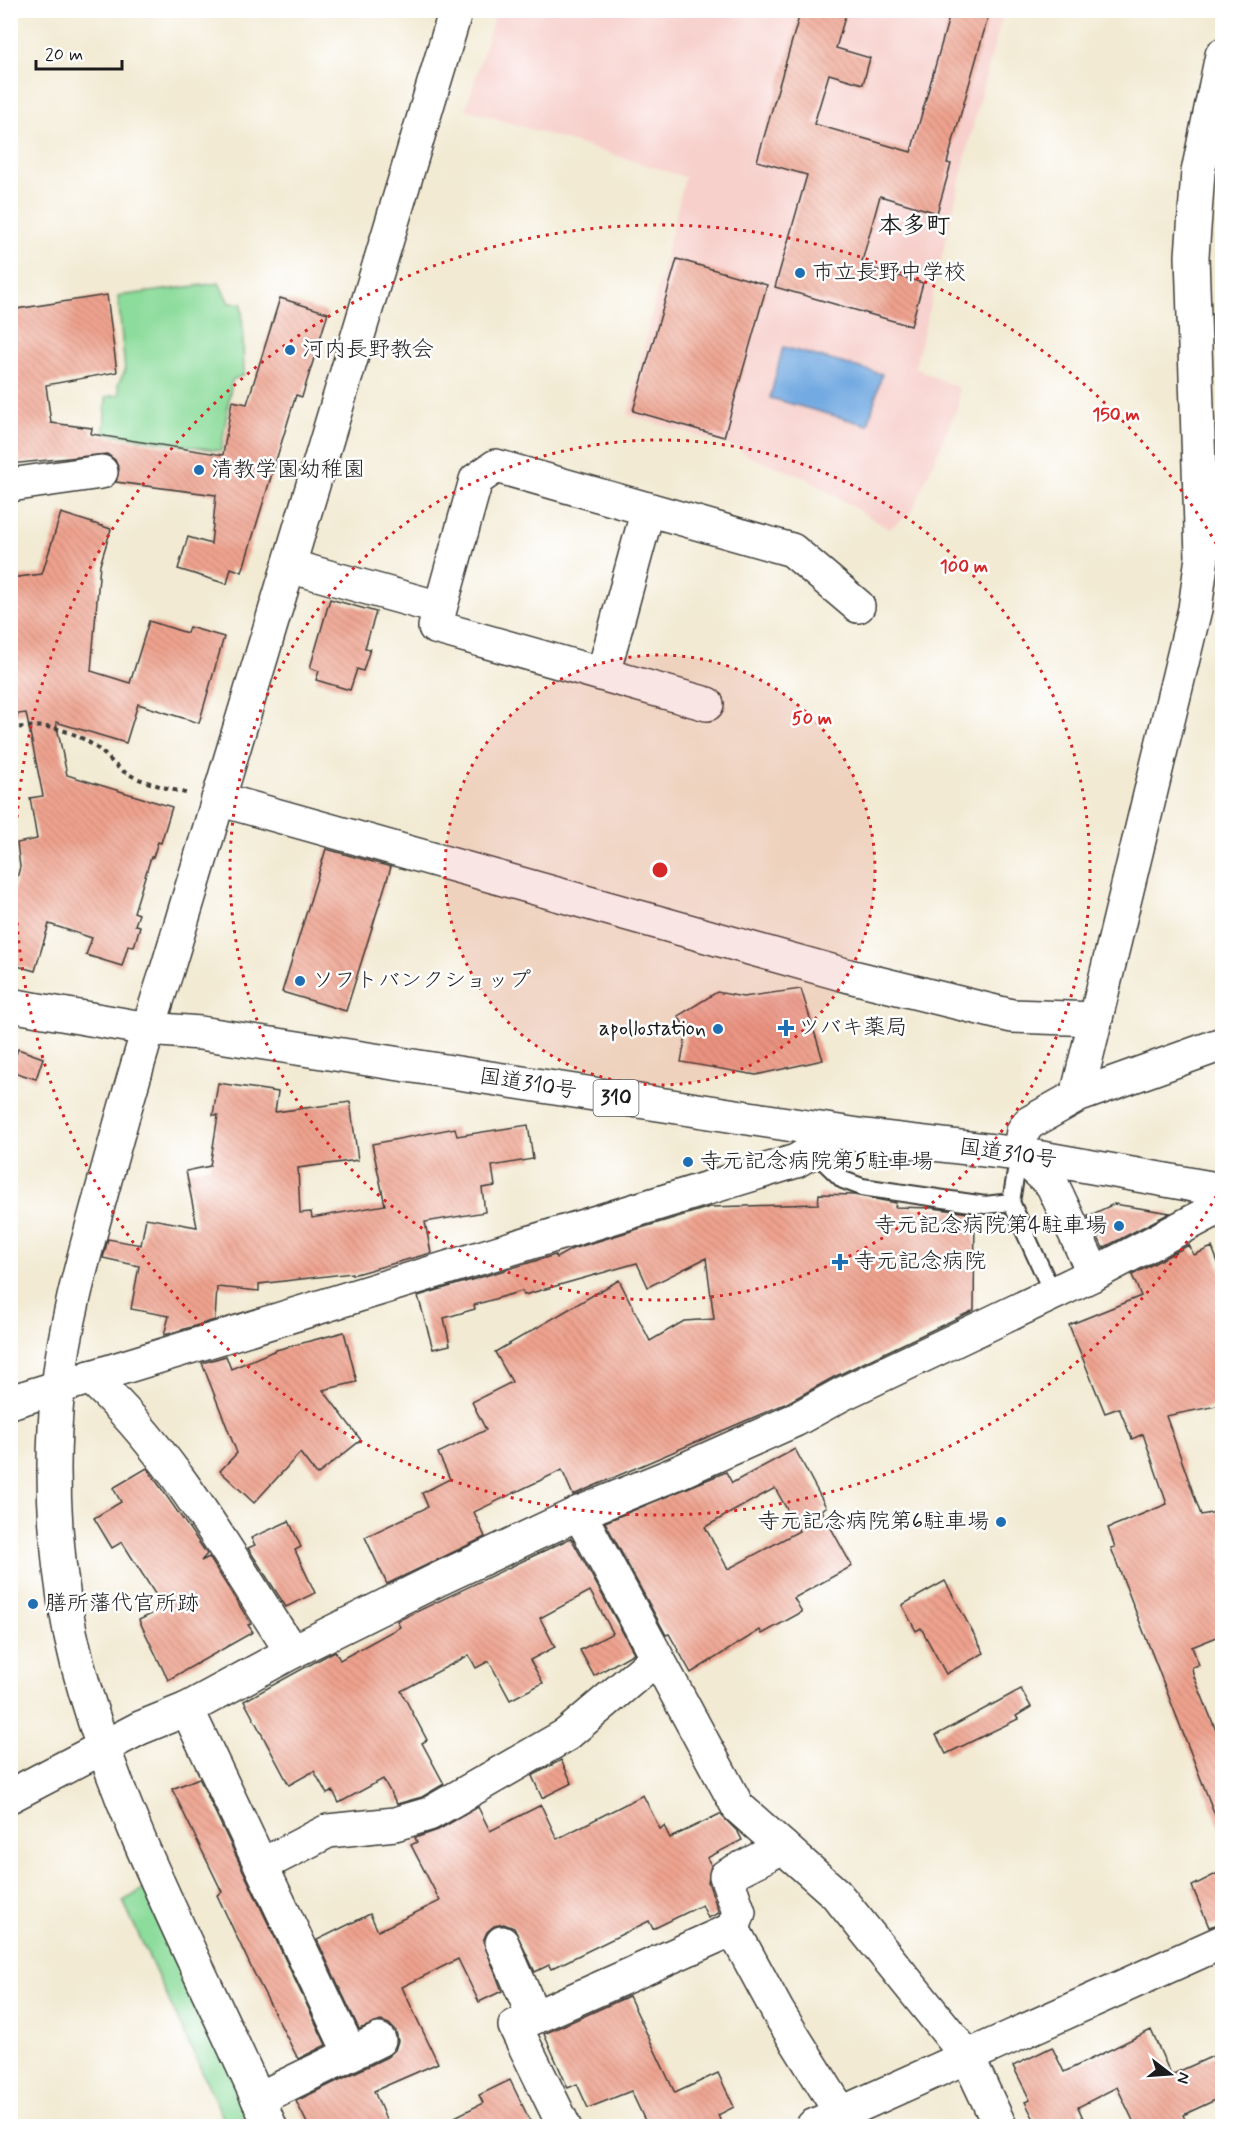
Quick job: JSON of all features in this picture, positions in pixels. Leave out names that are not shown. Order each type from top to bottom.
[{"type":"main road","points":[[379,2040],[350,2053],[264,2113],[129,1817],[78,1667],[62,1588],[54,1478],[58,1387],[73,1296],[148,1029],[205,797],[289,566],[456,10]]},
{"type":"main road","points":[[1077,1096],[1195,609],[1202,557],[1192,256],[1198,172],[1222,55]]},
{"type":"main road","points":[[707,704],[435,627],[476,480],[495,466],[792,550],[858,606]]},
{"type":"main road","points":[[10,486],[101,472]]},
{"type":"main road","points":[[603,674],[648,509]]},
{"type":"main road","points":[[289,566],[440,608]]},
{"type":"main road","points":[[205,797],[860,978],[1012,1016],[1096,1019]]},
{"type":"main road","name":"国道310号","points":[[10,1005],[148,1029],[200,1033],[822,1141],[1019,1154],[1222,1190]]},
{"type":"main road","points":[[1094,1274],[1052,1184],[1019,1154],[1023,1131],[1029,1123],[1077,1096],[1222,1044]]},
{"type":"main road","points":[[10,1402],[796,1161],[822,1141]]},
{"type":"main road","points":[[10,1796],[140,1728],[187,1709],[292,1652],[579,1513],[672,1475],[795,1420],[842,1394],[1094,1274],[1222,1206]]},
{"type":"main road","points":[[90,1377],[121,1406],[184,1487],[292,1652]]},
{"type":"main road","points":[[579,1513],[738,1807],[836,1894],[967,2056],[1000,2127]]},
{"type":"main road","points":[[262,1865],[328,1831],[395,1824],[429,1815],[566,1735],[657,1658]]},
{"type":"main road","points":[[187,1709],[350,2053]]},
{"type":"main road","points":[[564,2127],[514,2026],[733,1929],[739,1912],[726,1876],[783,1847]]},
{"type":"main road","points":[[733,1929],[778,2013],[827,2120],[1222,1942]]},
{"type":"main road","points":[[502,1943],[534,2017]]},
{"type":"lane","points":[[822,1141],[843,1180],[862,1187],[985,1205],[1011,1202]]},
{"type":"lane","points":[[1019,1154],[1011,1202],[1053,1294]]},
{"type":"path","points":[[10,729],[33,725],[65,729],[101,751],[120,770],[132,776],[205,797]]},
{"type":"shaded area","name":"市立長野中学校","points":[[496,11],[1004,11],[979,101],[915,368],[958,388],[958,405],[912,512],[889,529],[804,477],[748,456],[738,448],[628,415],[685,177],[466,109]]},
{"type":"green space","points":[[219,283],[229,303],[242,303],[244,375],[232,380],[221,451],[104,433],[106,397],[120,394],[118,384],[125,371],[118,296]]},
{"type":"green space","points":[[145,1888],[265,2126],[227,2126],[123,1901]]},
{"type":"water","points":[[783,347],[882,374],[868,425],[770,398]]},
{"type":"building","points":[[801,10],[847,10],[836,48],[870,58],[863,84],[829,74],[814,124],[911,152],[951,10],[990,10],[947,163],[951,164],[937,213],[880,196],[861,265],[923,283],[911,326],[775,287],[807,175],[757,161]]},
{"type":"building","points":[[677,259],[767,285],[724,437],[633,411]]},
{"type":"building","points":[[107,295],[117,372],[46,385],[51,423],[92,428],[91,434],[223,455],[232,401],[247,404],[280,298],[328,313],[302,397],[296,395],[242,572],[231,568],[227,584],[178,569],[188,537],[211,544],[216,495],[116,482],[119,469],[115,460],[107,454],[10,464],[10,310]]},
{"type":"building","points":[[61,513],[111,529],[100,565],[91,671],[130,683],[149,621],[187,633],[189,627],[224,637],[199,723],[138,704],[126,743],[56,722],[67,775],[172,807],[161,843],[158,842],[153,857],[151,857],[134,912],[139,914],[135,925],[140,926],[134,947],[128,946],[122,966],[86,955],[92,938],[49,924],[35,971],[10,964],[10,903],[20,867],[17,843],[37,839],[30,798],[43,796],[26,713],[10,715],[10,578],[42,574]]},
{"type":"building","points":[[330,599],[376,612],[365,648],[370,649],[363,671],[357,669],[350,690],[316,680],[319,671],[310,668]]},
{"type":"building","points":[[326,849],[391,867],[346,1011],[282,992]]},
{"type":"building","points":[[801,989],[823,1060],[756,1075],[681,1062],[687,1030],[678,1016],[717,992],[743,997]]},
{"type":"building","points":[[18,1049],[43,1058],[36,1079],[10,1071]]},
{"type":"building","points":[[218,1083],[278,1092],[275,1112],[350,1102],[358,1160],[298,1168],[300,1213],[311,1212],[312,1218],[385,1205],[372,1144],[455,1128],[457,1136],[528,1125],[533,1159],[492,1166],[495,1186],[482,1188],[485,1212],[425,1222],[431,1253],[352,1275],[352,1273],[259,1284],[259,1291],[217,1287],[215,1320],[164,1335],[169,1316],[131,1309],[139,1266],[103,1258],[108,1239],[141,1245],[146,1218],[197,1227],[186,1171],[210,1166],[218,1115],[213,1115]]},
{"type":"building","points":[[819,1194],[854,1195],[896,1203],[895,1207],[933,1208],[975,1214],[974,1310],[834,1377],[787,1403],[573,1495],[562,1470],[474,1512],[485,1537],[387,1584],[365,1537],[428,1507],[422,1493],[450,1479],[438,1453],[486,1430],[472,1402],[512,1382],[495,1352],[619,1280],[650,1341],[684,1321],[714,1319],[706,1258],[648,1287],[637,1263],[524,1295],[522,1291],[474,1305],[475,1309],[444,1318],[450,1345],[433,1349],[418,1296],[555,1255],[556,1258],[572,1249],[710,1207],[818,1204]]},
{"type":"building","points":[[1114,1204],[1170,1213],[1103,1248],[1088,1216]]},
{"type":"building","points":[[1189,1245],[1194,1255],[1212,1247],[1222,1273],[1222,1405],[1166,1416],[1201,1515],[1222,1511],[1222,1635],[1192,1647],[1199,1665],[1192,1667],[1193,1674],[1217,1733],[1222,1731],[1222,1827],[1220,1828],[1111,1548],[1115,1547],[1108,1528],[1167,1504],[1143,1434],[1132,1439],[1119,1408],[1105,1413],[1069,1325],[1141,1296],[1132,1275]]},
{"type":"building","points":[[344,1332],[357,1382],[323,1390],[361,1440],[317,1475],[300,1453],[254,1503],[220,1471],[237,1453],[202,1363],[226,1356],[231,1369],[276,1350]]},
{"type":"building","points":[[795,1449],[826,1507],[821,1510],[852,1566],[794,1598],[802,1612],[762,1634],[760,1630],[691,1673],[669,1634],[666,1635],[605,1522],[726,1472],[732,1483]],"holes":[[[775,1488],[799,1531],[728,1569],[705,1527]]]},
{"type":"building","points":[[147,1468],[207,1554],[201,1561],[209,1557],[251,1624],[248,1625],[253,1632],[168,1680],[139,1620],[164,1608],[122,1542],[112,1548],[94,1518],[121,1502],[113,1488]]},
{"type":"building","points":[[289,1521],[301,1547],[295,1550],[315,1593],[286,1607],[248,1548],[255,1545],[251,1538]]},
{"type":"building","points":[[571,1538],[634,1653],[594,1676],[580,1650],[613,1633],[590,1591],[540,1618],[555,1647],[530,1660],[543,1683],[510,1700],[489,1661],[476,1668],[469,1655],[401,1691],[427,1740],[422,1743],[444,1784],[422,1797],[397,1804],[383,1779],[339,1803],[333,1791],[327,1794],[314,1771],[289,1785],[244,1701],[335,1651],[340,1660],[400,1627],[397,1621]]},
{"type":"building","points":[[945,1581],[984,1653],[946,1674],[921,1628],[916,1631],[902,1605]]},
{"type":"building","points":[[1021,1689],[1031,1707],[1016,1716],[1018,1719],[946,1754],[936,1735]]},
{"type":"building","points":[[561,1760],[572,1783],[542,1798],[532,1776]]},
{"type":"building","points":[[199,1778],[326,2045],[298,2059],[217,1895],[222,1892],[172,1789]]},
{"type":"building","points":[[643,1795],[660,1829],[664,1826],[670,1838],[720,1814],[738,1832],[742,1840],[707,1858],[711,1865],[708,1882],[719,1913],[708,1918],[702,1905],[653,1929],[649,1921],[551,1969],[549,1965],[535,1972],[514,1928],[504,1924],[494,1926],[487,1932],[483,1941],[502,1991],[479,2002],[458,1959],[402,1987],[438,2063],[374,2091],[389,2127],[309,2127],[296,2101],[387,2057],[395,2050],[398,2041],[396,2031],[389,2024],[381,2021],[359,2029],[317,1940],[370,1914],[378,1931],[440,1901],[411,1845],[417,1842],[415,1838],[438,1830],[478,1807],[490,1831],[541,1805],[557,1839]]},
{"type":"building","points":[[1222,1871],[1222,1923],[1209,1927],[1192,1886]]},
{"type":"building","points":[[629,1996],[675,2093],[718,2073],[734,2107],[718,2115],[723,2127],[648,2127],[631,2091],[588,2108],[577,2084],[568,2088],[544,2034]]},
{"type":"building","points":[[1151,2030],[1171,2075],[1222,2052],[1222,2097],[1183,2115],[1188,2127],[1136,2127],[1117,2087],[1078,2107],[1087,2127],[1038,2127],[1025,2102],[1030,2100],[1013,2066],[1052,2047],[1064,2072]]},
{"type":"building","points":[[510,2080],[533,2127],[435,2127],[483,2103],[479,2095]]},
{"type":"place","name":"市立長野中学校","points":[[800,273]]},
{"type":"place","name":"河内長野教会","points":[[290,350]]},
{"type":"place","name":"清教学園幼稚園","points":[[199,470]]},
{"type":"place","name":"ソフトバンクショップ","points":[[300,981]]},
{"type":"place","name":"ツバキ薬局","points":[[786,1028]]},
{"type":"place","name":"apollostation","points":[[718,1029]]},
{"type":"place","name":"寺元記念病院第5駐車場","points":[[688,1162]]},
{"type":"place","name":"寺元記念病院第4駐車場","points":[[1119,1226]]},
{"type":"place","name":"寺元記念病院","points":[[840,1262]]},
{"type":"place","name":"寺元記念病院第6駐車場","points":[[1001,1522]]},
{"type":"place","name":"膳所藩代官所跡","points":[[33,1604]]},
{"type":"district","name":"本多町","points":[[914,226]]}]
